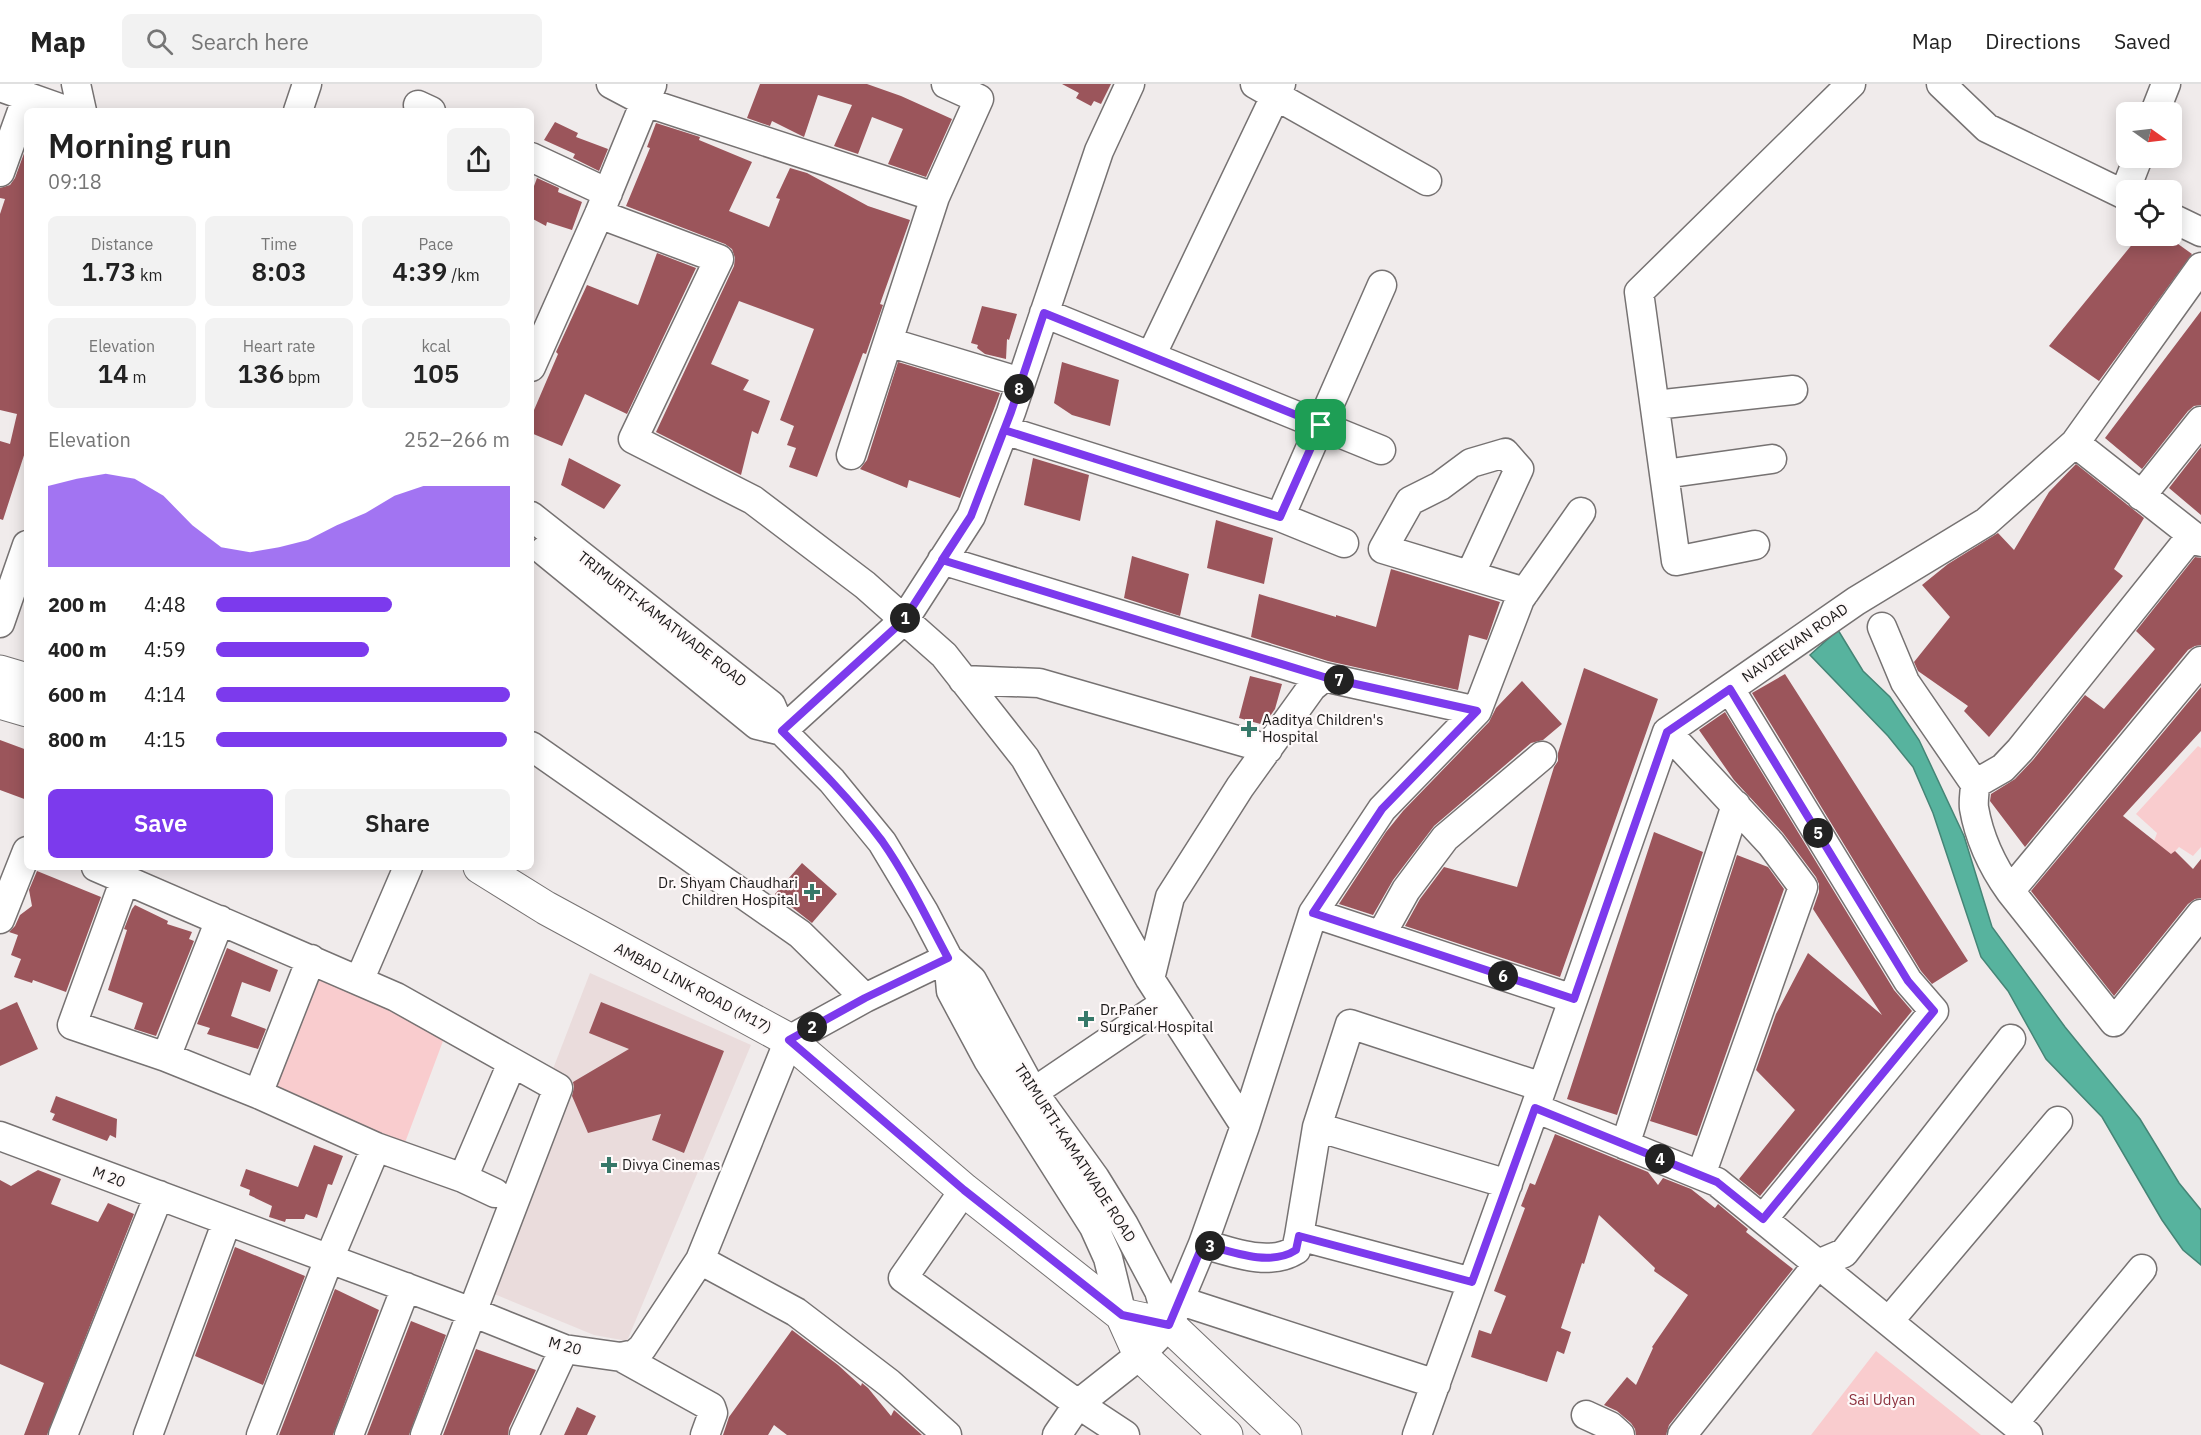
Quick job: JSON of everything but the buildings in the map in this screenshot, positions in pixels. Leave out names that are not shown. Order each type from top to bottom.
[{"type":"main road","points":[[0,672],[24,679]]},
{"type":"main road","points":[[0,702],[24,709]]},
{"type":"main road","name":"AMBAD LINK ROAD (M17)","points":[[484,870],[546,908],[789,1040],[964,1190],[1122,1315],[1175,1313]]},
{"type":"main road","points":[[1175,1313],[1285,1435]]},
{"type":"main road","points":[[1122,1315],[1140,1355],[1226,1435]]},
{"type":"street","points":[[76,84],[81,108]]},
{"type":"street","points":[[299,108],[307,84]]},
{"type":"street","points":[[611,84],[649,93],[935,197]]},
{"type":"street","points":[[851,455],[935,197],[979,99],[946,84]]},
{"type":"street","points":[[782,731],[904,620],[971,516],[1021,382],[1099,151],[1130,84]]},
{"type":"street","points":[[1755,545],[1676,561],[1639,292],[1851,84]]},
{"type":"street","points":[[1941,84],[1987,128],[2116,190]]},
{"type":"street","points":[[2160,102],[2166,84]]},
{"type":"street","points":[[0,87],[59,108]]},
{"type":"street","points":[[1150,356],[1270,88],[1427,181]]},
{"type":"street","points":[[534,360],[604,203],[649,93]]},
{"type":"street","points":[[0,172],[27,97]]},
{"type":"street","points":[[534,159],[604,203],[719,259],[633,439],[753,500],[865,585],[944,655],[1025,758],[1150,979],[1245,1126]]},
{"type":"street","points":[[2182,223],[2201,232]]},
{"type":"street","name":"NAVJEEVAN ROAD","points":[[1667,732],[1856,601],[1986,522],[2075,443],[2201,267]]},
{"type":"street","points":[[1280,517],[1382,285]]},
{"type":"street","points":[[1044,313],[1381,450]]},
{"type":"street","points":[[888,342],[1021,382]]},
{"type":"street","points":[[1654,405],[1793,390]]},
{"type":"street","points":[[2141,495],[2201,422]]},
{"type":"street","points":[[1004,430],[1280,517],[1344,543]]},
{"type":"street","points":[[1975,784],[2003,768],[2020,750],[2196,539],[2075,443]]},
{"type":"street","points":[[1470,575],[1519,469],[1505,453],[1471,463],[1440,486],[1410,501],[1383,549],[1525,592]]},
{"type":"street","points":[[1664,474],[1772,459]]},
{"type":"street","points":[[1057,1435],[1078,1404],[1140,1355],[1175,1313],[1203,1244],[1245,1126],[1313,913],[1382,809],[1477,711],[1520,599],[1581,512]]},
{"type":"street","name":"TRIMURTI-KAMATWADE ROAD","points":[[534,518],[771,705],[782,731],[832,782],[882,842],[914,894],[948,958],[951,991],[988,1060],[1095,1178],[1119,1217],[1159,1292],[1175,1313]]},
{"type":"street","name":"TRIMURTI-KAMATWADE ROAD","points":[[534,548],[757,725],[782,731]]},
{"type":"street","points":[[942,560],[1324,677],[1477,711]]},
{"type":"street","points":[[0,623],[24,563]]},
{"type":"street","points":[[1882,627],[1905,682],[1975,784],[1974,806],[1995,869],[2114,1022],[2201,914]]},
{"type":"street","points":[[2010,891],[2201,661]]},
{"type":"street","points":[[1150,979],[1170,897],[1240,787],[1312,687],[1324,677]]},
{"type":"street","points":[[963,680],[1039,683],[1268,749]]},
{"type":"street","points":[[1730,689],[1908,981],[1934,1011],[1763,1219]]},
{"type":"street","points":[[1417,1435],[1574,999],[1667,732],[1771,844],[1803,887],[1701,1176]]},
{"type":"street","points":[[534,748],[800,934],[865,998]]},
{"type":"street","points":[[1381,936],[1406,890],[1445,838],[1542,756]]},
{"type":"street","points":[[1625,1145],[1736,805]]},
{"type":"street","points":[[0,919],[24,859]]},
{"type":"street","points":[[103,870],[396,997],[558,1088],[424,1435]]},
{"type":"street","points":[[359,981],[407,870]]},
{"type":"street","points":[[125,879],[72,1025],[166,1057],[258,1094],[376,1147],[463,1178],[495,1193]]},
{"type":"street","points":[[1313,913],[1574,999]]},
{"type":"street","points":[[166,1057],[220,920]]},
{"type":"street","points":[[621,1357],[635,1354],[642,1348],[700,1260],[789,1040],[865,998],[948,958]]},
{"type":"street","points":[[258,1094],[311,959]]},
{"type":"street","points":[[1024,1098],[1165,1003]]},
{"type":"street","points":[[1203,1244],[1234,1253],[1264,1258],[1287,1256],[1296,1250],[1317,1127],[1350,1024],[1538,1098],[1625,1145],[1717,1182],[2021,1429],[2142,1269]]},
{"type":"street","points":[[1683,1435],[1818,1264],[1844,1253],[2011,1039]]},
{"type":"street","points":[[463,1178],[512,1063]]},
{"type":"street","name":"TRIMURTI-KAMATWADE ROAD","points":[[1024,1098],[1094,1227],[1108,1258],[1122,1315]]},
{"type":"street","points":[[1889,1322],[2058,1121]]},
{"type":"street","points":[[1317,1127],[1508,1184]]},
{"type":"street","name":"M 20","points":[[0,1136],[564,1348],[621,1357]]},
{"type":"street","points":[[261,1435],[329,1259],[376,1147]]},
{"type":"street","points":[[964,1190],[903,1278],[1078,1404],[1125,1435]]},
{"type":"street","points":[[63,1435],[159,1196]]},
{"type":"street","points":[[148,1435],[227,1221]]},
{"type":"street","points":[[1299,1236],[1472,1282]]},
{"type":"street","points":[[700,1260],[796,1312],[889,1383],[947,1435]]},
{"type":"street","points":[[349,1435],[406,1287]]},
{"type":"street","points":[[1175,1313],[1436,1384]]},
{"type":"street","points":[[524,1435],[564,1348]]},
{"type":"street","points":[[621,1357],[711,1407],[713,1413],[705,1435]]},
{"type":"street","points":[[1586,1415],[1610,1426],[1620,1435]]},
{"type":"shaded area","points":[[1838,630],[1863,671],[1890,697],[1919,740],[1964,836],[1992,927],[2065,1027],[2140,1119],[2179,1183],[2201,1210],[2201,1265],[2183,1250],[2162,1220],[2102,1117],[2046,1059],[2008,991],[1981,957],[1933,813],[1913,767],[1888,736],[1810,655]]},
{"type":"shaded area","name":"Divya Cinemas","points":[[590,973],[751,1045],[627,1341],[594,1335],[470,1284]]},
{"type":"green space","points":[[2198,746],[2201,748],[2201,847],[2193,856],[2179,847],[2168,859],[2152,847],[2157,833],[2136,814]]},
{"type":"green space","points":[[315,970],[376,994],[443,1041],[403,1148],[264,1093]]},
{"type":"green space","name":"Sai Udyan","points":[[1876,1351],[1981,1435],[1811,1435]]},
{"type":"place","name":"Aaditya Children's Hospital","points":[[1249,729]]},
{"type":"place","name":"Dr. Shyam Chaudhari Children Hospital","points":[[812,892]]},
{"type":"place","name":"Dr.Paner Surgical Hospital","points":[[1086,1019]]},
{"type":"place","name":"Divya Cinemas","points":[[609,1165]]},
{"type":"route","points":[[1321,425],[1044,313],[1011,412],[971,516],[942,560],[1324,677],[1477,711],[1382,809],[1313,913],[1574,999],[1667,732],[1730,689],[1908,981],[1934,1011],[1763,1219],[1717,1182],[1535,1108],[1472,1282],[1299,1236],[1296,1250],[1287,1256],[1264,1258],[1234,1253],[1203,1244],[1169,1325],[1122,1315],[964,1190],[789,1040],[865,998],[948,958],[924,912],[882,842],[861,814],[782,731],[904,620],[942,560],[971,516],[1004,430],[1280,517],[1321,425]]}]
